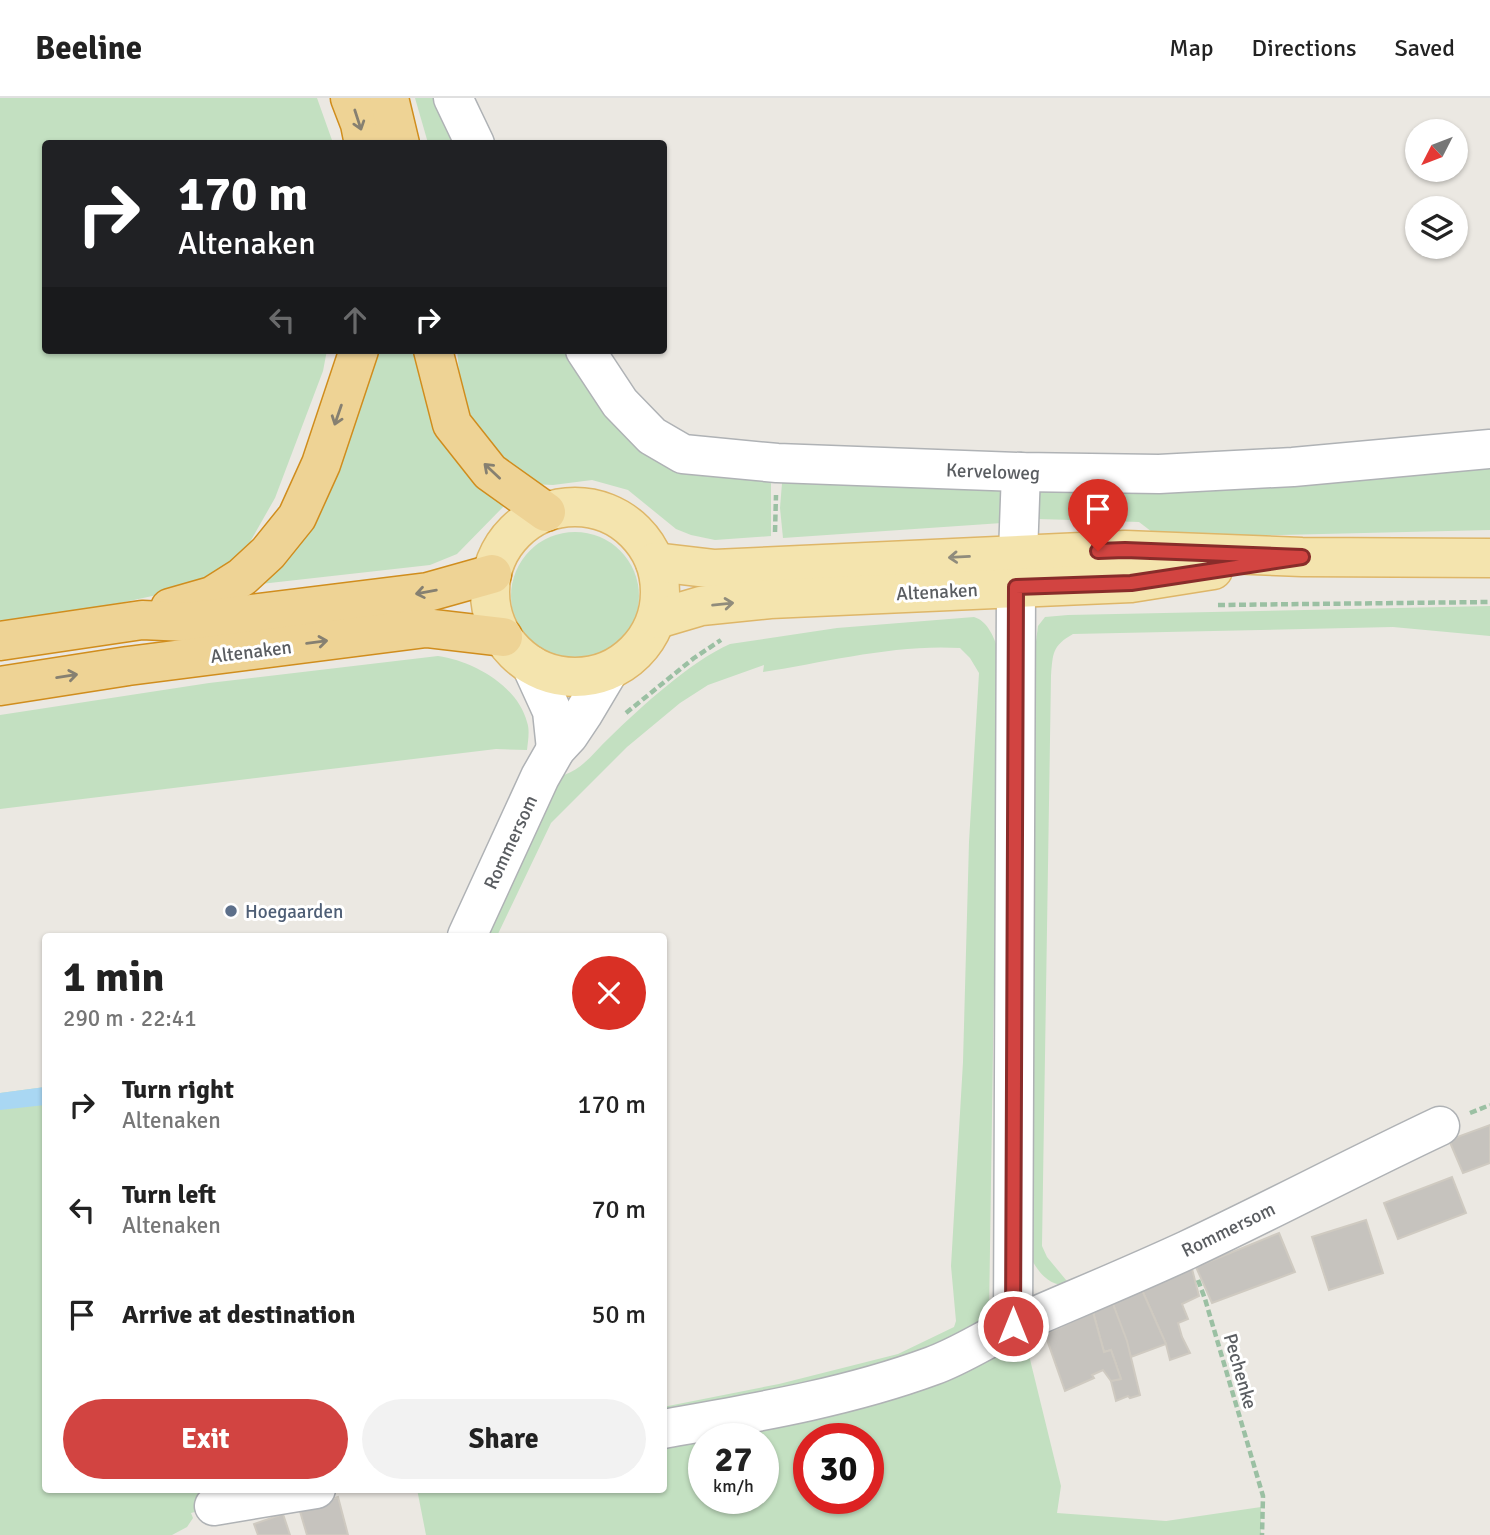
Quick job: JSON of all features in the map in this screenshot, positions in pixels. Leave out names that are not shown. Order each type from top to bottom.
[{"type":"highway","points":[[350,98],[363,140]]},
{"type":"highway","points":[[389,98],[399,140]]},
{"type":"highway","points":[[142,620],[178,605],[212,596],[242,577],[268,553],[297,517],[321,464],[358,354]]},
{"type":"highway","points":[[434,354],[452,424],[490,472],[546,512]]},
{"type":"highway","name":"Altenaken","points":[[0,641],[142,620],[187,622],[428,592],[492,574]]},
{"type":"highway","name":"Altenaken","points":[[0,686],[128,666],[426,628],[503,637]]},
{"type":"main road","points":[[575,507],[602,511],[621,520],[635,532],[648,547],[655,562],[660,583],[657,619],[642,646],[631,658],[608,671],[590,677],[572,678],[553,675],[531,665],[516,654],[494,619],[490,598],[492,574],[501,549],[511,536],[532,519],[546,512],[575,507]]},
{"type":"main road","name":"Altenaken","points":[[657,619],[701,606],[1017,570],[1125,550],[1302,557],[1490,558]]},
{"type":"main road","name":"Altenaken","points":[[655,562],[715,569],[1017,570]]},
{"type":"street","points":[[453,98],[473,140]]},
{"type":"street","name":"Kerveloweg","points":[[587,354],[620,404],[652,436],[683,454],[776,463],[1021,472],[1172,473],[1293,467],[1490,449]]},
{"type":"street","points":[[1013,1326],[1017,570],[1021,472]]},
{"type":"street","points":[[531,665],[552,711],[556,749]]},
{"type":"street","name":"Rommersom","points":[[468,933],[540,777],[556,749],[569,736],[608,671]]},
{"type":"street","name":"Rommersom","points":[[667,1428],[770,1410],[851,1391],[932,1366],[1013,1326],[1187,1250],[1440,1126]]},
{"type":"street","points":[[216,1510],[297,1493]]},
{"type":"path","points":[[1213,605],[1490,601]]},
{"type":"path","points":[[622,717],[694,658],[719,640],[732,637]]},
{"type":"path","name":"Pechenke","points":[[1187,1250],[1205,1298],[1263,1502],[1262,1535]]},
{"type":"green space","points":[[0,98],[317,98],[332,140],[42,140],[42,354],[326,354],[323,371],[275,498],[236,562],[180,590],[120,603],[0,622]]},
{"type":"green space","points":[[415,98],[443,98],[464,140],[427,140]]},
{"type":"green space","points":[[370,354],[418,354],[428,406],[443,442],[460,466],[504,506],[457,554],[430,565],[251,585]]},
{"type":"green space","points":[[457,354],[575,354],[622,420],[771,471],[771,536],[715,540],[691,535],[676,529],[628,490],[592,480],[553,485],[531,484],[491,453],[469,419],[460,381]]},
{"type":"green space","points":[[1490,458],[1490,530],[1160,538],[1139,522],[1038,519],[1037,490]]},
{"type":"green space","points":[[783,471],[1003,490],[1002,523],[783,538],[780,508]]},
{"type":"green space","points":[[575,532],[600,536],[621,550],[635,571],[639,596],[635,621],[621,642],[600,656],[575,660],[550,656],[529,642],[515,621],[511,596],[515,571],[529,550],[550,536]]},
{"type":"green space","points":[[1490,606],[1490,636],[1393,627],[1073,634],[1057,646],[1051,676],[1042,1246],[1047,1257],[1071,1286],[1048,1280],[1025,1248],[1032,672],[1038,626],[1045,617],[1068,615]]},
{"type":"green space","points":[[974,617],[987,626],[999,651],[989,1315],[985,1321],[930,1354],[667,1419],[667,1406],[779,1384],[898,1354],[954,1327],[956,1321],[951,1266],[963,1062],[969,842],[979,673],[960,648],[935,647],[886,651],[763,672],[764,665],[708,685],[680,703],[627,747],[551,823],[498,933],[483,933],[532,831],[564,775],[583,764],[651,699],[699,661],[730,644],[837,628]]},
{"type":"green space","points":[[438,656],[479,669],[504,686],[522,709],[528,725],[527,750],[496,749],[0,809],[0,715],[209,683]]},
{"type":"green space","points":[[42,1087],[42,1493],[205,1493],[205,1509],[191,1513],[193,1518],[187,1527],[172,1535],[0,1535],[0,1093]]},
{"type":"green space","points":[[1025,1339],[1061,1486],[1057,1513],[1166,1521],[1261,1507],[1261,1535],[426,1535],[418,1493],[667,1493],[667,1441],[688,1435],[688,1514],[779,1514],[779,1423],[730,1423]]},
{"type":"water","points":[[42,1087],[42,1105],[0,1110],[0,1093]]},
{"type":"building","points":[[1490,1125],[1490,1163],[1463,1173],[1449,1140]]},
{"type":"building","points":[[1452,1177],[1466,1213],[1398,1239],[1384,1203]]},
{"type":"building","points":[[1366,1220],[1383,1273],[1329,1290],[1312,1237]]},
{"type":"building","points":[[1279,1233],[1295,1272],[1212,1303],[1196,1267]]},
{"type":"building","points":[[1192,1269],[1199,1296],[1182,1304],[1188,1319],[1178,1323],[1190,1353],[1170,1360],[1166,1344],[1142,1290]]},
{"type":"building","points":[[1142,1290],[1166,1344],[1131,1357],[1113,1304]]},
{"type":"building","points":[[1113,1304],[1127,1341],[1140,1395],[1116,1401],[1111,1381],[1121,1379],[1111,1350],[1104,1352],[1093,1312]]},
{"type":"building","points":[[1093,1312],[1104,1352],[1111,1350],[1121,1379],[1111,1381],[1103,1370],[1092,1375],[1094,1378],[1065,1391],[1045,1334]]},
{"type":"building","points":[[338,1497],[348,1535],[307,1535],[299,1508]]},
{"type":"building","points":[[283,1514],[290,1535],[258,1535],[254,1524]]},
{"type":"place","name":"Hoegaarden","points":[[231,911]]},
{"type":"route","points":[[1013,1326],[1016,587],[1131,583],[1302,557],[1098,551]]}]
